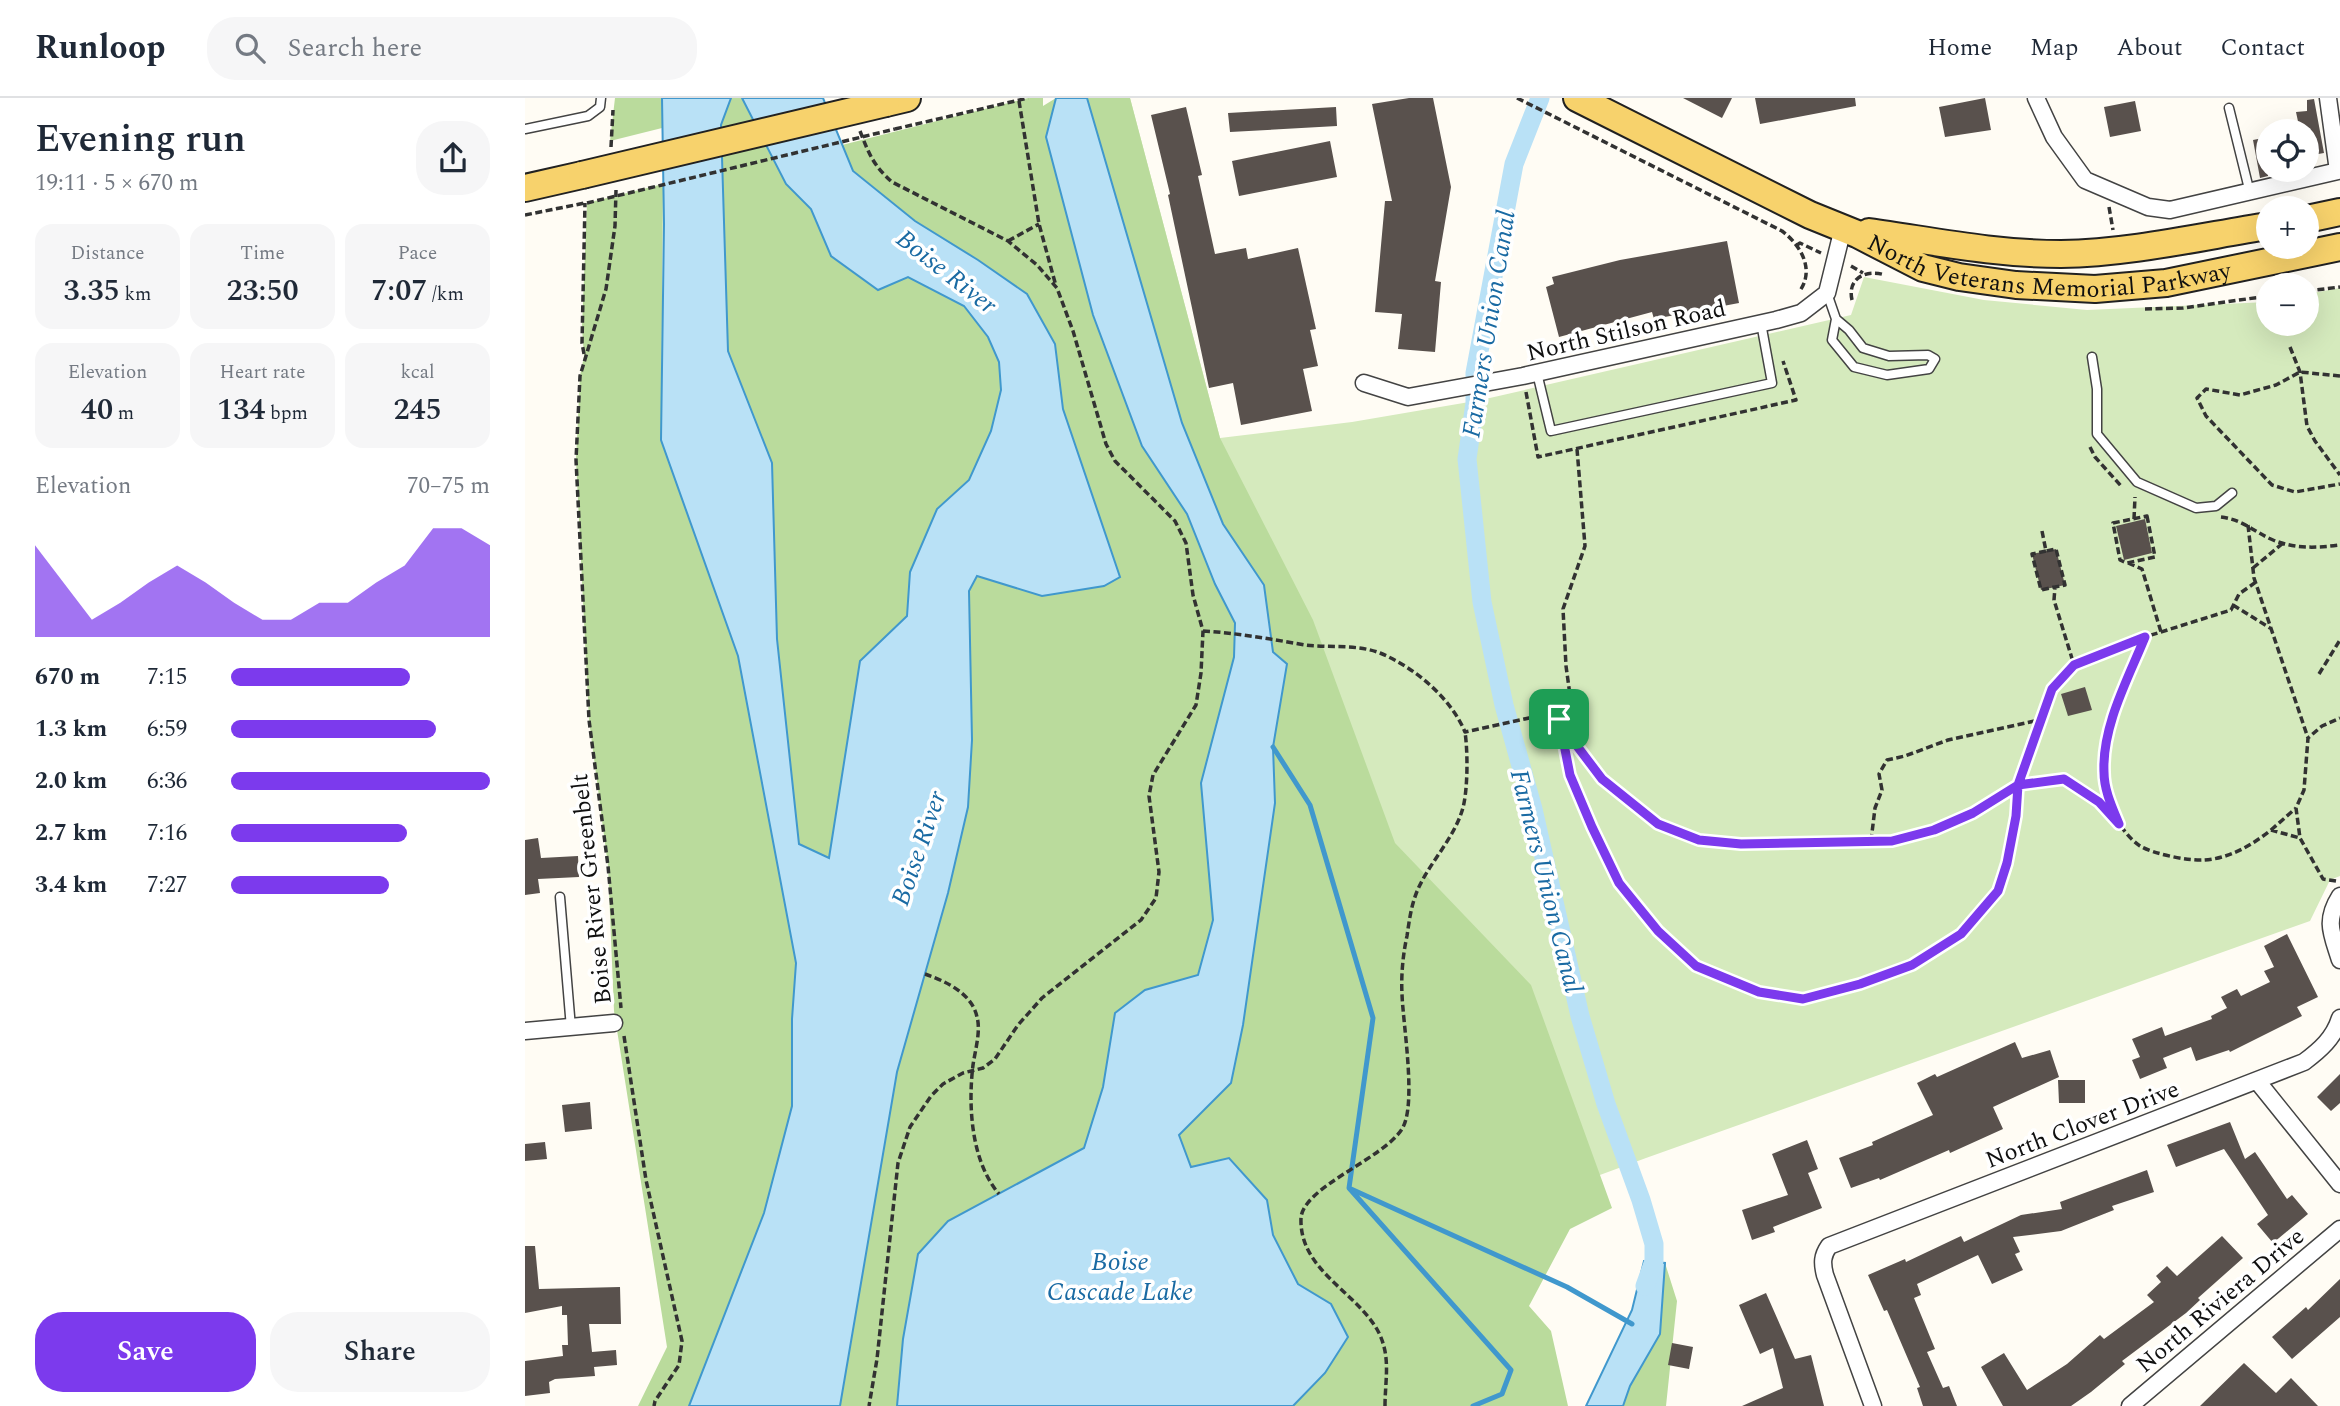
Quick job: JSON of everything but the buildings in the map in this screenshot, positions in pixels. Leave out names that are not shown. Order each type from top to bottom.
[{"type":"main road","name":"North Veterans Memorial Parkway","points":[[1577,98],[1810,215],[1843,228],[1923,268],[1959,276],[2016,285],[2071,289],[2166,283],[2340,247]]},
{"type":"main road","points":[[525,188],[897,100]]},
{"type":"main road","points":[[2319,216],[2340,212]]},
{"type":"main road","name":"North Veterans Memorial Parkway","points":[[1843,228],[1995,252],[2062,254],[2130,249],[2256,228]]},
{"type":"street","points":[[2036,98],[2054,137],[2085,180],[2148,207],[2170,210],[2338,171],[2328,98]]},
{"type":"street","points":[[1827,293],[1843,228]]},
{"type":"street","name":"North Stilson Road","points":[[1364,383],[1408,397],[1514,378],[1801,313],[1827,293]]},
{"type":"street","points":[[2340,896],[2333,908],[2329,924],[2340,960]]},
{"type":"street","name":"North Clover Drive","points":[[1873,1406],[1825,1275],[1822,1262],[1829,1246],[2304,1062],[2322,1049],[2337,1028],[2340,1018]]},
{"type":"street","points":[[525,1031],[620,1023]]},
{"type":"street","points":[[2258,1082],[2340,1184]]},
{"type":"street","name":"North Riviera Drive","points":[[2130,1406],[2340,1229]]},
{"type":"lane","points":[[525,129],[588,116],[600,107],[601,98]]},
{"type":"lane","points":[[2229,108],[2250,193]]},
{"type":"lane","points":[[1827,293],[1836,319],[1832,340],[1854,367],[1887,375],[1929,369],[1935,359],[1928,355],[1889,356],[1863,348],[1836,319]]},
{"type":"lane","points":[[1537,373],[1551,431],[1759,386],[1772,383],[1761,323]]},
{"type":"lane","points":[[2092,357],[2097,389],[2097,435],[2137,482],[2196,508],[2216,506],[2232,493]]},
{"type":"lane","points":[[560,897],[571,1028]]},
{"type":"path","points":[[525,215],[586,203],[1028,98]]},
{"type":"path","points":[[1517,98],[1782,232],[1799,244],[1807,272],[1806,282],[1793,297]]},
{"type":"path","points":[[869,1406],[877,1359],[898,1163],[910,1126],[931,1096],[952,1077],[982,1069],[996,1059],[1018,1025],[1042,998],[1141,920],[1156,898],[1159,872],[1149,796],[1153,775],[1196,705],[1201,673],[1203,631],[1193,595],[1186,543],[1175,521],[1115,461],[1107,444],[1039,224],[1019,101]]},
{"type":"path","points":[[611,153],[614,109]]},
{"type":"path","points":[[870,157],[878,170],[892,182],[1008,241],[1037,265],[1057,288]]},
{"type":"path","name":"Boise River Greenbelt","points":[[614,178],[617,202],[606,289],[580,376],[576,460],[589,720],[608,866],[620,1023],[646,1181],[682,1341],[679,1365],[654,1406]]},
{"type":"path","name":"Boise River Greenbelt","points":[[584,356],[582,343],[586,203]]},
{"type":"path","points":[[1008,241],[1039,224]]},
{"type":"path","points":[[1851,300],[1851,287],[1862,271]]},
{"type":"path","points":[[2319,290],[2340,287]]},
{"type":"path","points":[[2290,347],[2300,372],[2307,426],[2315,442],[2340,475]]},
{"type":"path","points":[[2340,376],[2300,372],[2276,385],[2240,395],[2206,389],[2197,398],[2206,416],[2272,485],[2295,492],[2340,484]]},
{"type":"path","points":[[1577,449],[1585,546],[1563,609],[1566,666],[1577,746],[1602,779],[1658,824],[1699,840],[1741,844],[1892,841],[1934,830],[1973,813],[2018,785],[2064,779],[2099,802],[2141,846],[2165,854],[2203,860],[2235,853],[2255,843],[2296,808],[2304,790],[2308,738],[2256,582],[2248,524]]},
{"type":"path","points":[[2134,519],[2135,497]]},
{"type":"path","points":[[2127,563],[2155,557],[2147,516],[2113,523],[2120,560],[2127,563],[2143,569],[2161,632]]},
{"type":"path","points":[[2042,531],[2046,551]]},
{"type":"path","points":[[2253,569],[2283,543]]},
{"type":"path","points":[[2056,549],[2065,585],[2055,587],[2041,590],[2032,554],[2056,549]]},
{"type":"path","points":[[1559,719],[1570,775],[1592,827],[1619,883],[1658,931],[1696,966],[1759,992],[1803,999],[1860,984],[1912,965],[1961,934],[1998,891],[2007,863],[2016,816],[2018,785],[2039,720],[2052,689],[2074,665],[2145,637],[2231,611],[2239,594],[2256,582]]},
{"type":"path","points":[[2055,587],[2054,600],[2074,665]]},
{"type":"path","points":[[2233,605],[2271,629]]},
{"type":"path","points":[[1203,631],[1380,653],[1413,673],[1443,697],[1461,721],[1465,732],[1467,750],[1463,810],[1447,844],[1416,894],[1406,936],[1401,990],[1410,1107],[1403,1128],[1388,1146],[1310,1198],[1301,1216],[1303,1236],[1311,1257],[1366,1315],[1379,1333],[1388,1374],[1385,1406]]},
{"type":"path","points":[[2119,824],[2108,797],[2103,772],[2112,719],[2145,637]]},
{"type":"path","points":[[2319,674],[2340,640]]},
{"type":"path","points":[[1465,732],[1529,718],[1559,719],[1573,715]]},
{"type":"path","points":[[2308,738],[2322,726],[2340,718]]},
{"type":"path","points":[[1871,842],[1875,808],[1882,790],[1879,774],[1887,760],[1948,740],[2039,720]]},
{"type":"path","points":[[2296,808],[2300,838],[2323,879],[2340,881]]},
{"type":"path","points":[[2271,830],[2300,838]]},
{"type":"path","points":[[925,974],[945,981],[959,991],[971,1004],[977,1017],[971,1098],[975,1135],[984,1169],[999,1194]]},
{"type":"green space","points":[[615,98],[662,98],[662,128],[610,141]]},
{"type":"green space","points":[[731,98],[742,98],[786,184],[811,209],[831,256],[908,277],[964,306],[988,337],[999,362],[1001,390],[991,431],[969,480],[937,509],[910,572],[907,616],[860,661],[830,858],[799,844],[777,639],[772,463],[728,351],[721,125]]},
{"type":"green space","points":[[1028,98],[1043,98],[1043,106],[1056,98],[1046,137],[1142,446],[1187,514],[1215,584],[1235,623],[1234,657],[1201,783],[1213,920],[1198,975],[1145,990],[1103,1087],[1084,1148],[948,1221],[903,1339],[897,1406],[840,1406],[897,1072],[948,893],[972,740],[969,591],[976,576],[1042,596],[1120,577],[1063,409],[1055,344],[978,260],[915,221],[853,171],[842,145]]},
{"type":"green space","points":[[1080,98],[1130,98],[1220,438],[1313,620],[1395,843],[1531,985],[1612,1208],[1570,1229],[1529,1306],[1551,1331],[1568,1406],[1293,1406],[1325,1373],[1331,1304],[1298,1284],[1273,1235],[1267,1200],[1191,1168],[1178,1135],[1231,1082],[1243,1025],[1275,803],[1273,747],[1287,665],[1273,652],[1264,585],[1223,524],[1182,423]]},
{"type":"green space","points":[[1087,98],[1130,98],[1220,438],[1352,422],[1481,400],[1851,315],[1864,277],[1984,300],[2087,310],[2256,303],[2256,336],[2319,336],[2319,292],[2340,288],[2340,876],[2330,880],[2310,921],[1646,1158],[1331,1274],[1359,1406],[840,1406]]},
{"type":"green space","points":[[663,184],[661,440],[738,656],[796,963],[792,1019],[792,1106],[764,1213],[689,1406],[638,1406],[667,1347],[614,1011],[608,866],[589,720],[576,460],[580,376],[584,356],[582,328],[587,203]]},
{"type":"green space","points":[[1665,1263],[1677,1301],[1666,1406],[1623,1406],[1630,1386],[1660,1334]]},
{"type":"water","name":"Boise River","points":[[662,98],[731,98],[721,125],[728,351],[772,463],[777,639],[799,844],[829,858],[860,661],[907,616],[910,572],[937,509],[969,480],[991,431],[1001,390],[999,362],[988,337],[964,306],[908,277],[878,290],[831,256],[811,209],[786,184],[742,98],[823,98],[853,171],[915,221],[1027,294],[1055,344],[1063,409],[1120,577],[1104,586],[1042,596],[977,576],[969,591],[972,740],[968,807],[948,893],[897,1072],[840,1406],[689,1406],[764,1213],[792,1106],[792,1019],[796,963],[738,656],[661,440],[664,224]]},
{"type":"water","name":"Boise Cascade Lake","points":[[1056,98],[1087,98],[1182,423],[1223,524],[1264,585],[1273,652],[1287,664],[1273,747],[1275,803],[1243,1025],[1231,1083],[1179,1135],[1191,1167],[1229,1158],[1267,1200],[1273,1235],[1298,1284],[1331,1304],[1348,1337],[1325,1373],[1293,1406],[897,1406],[903,1339],[918,1254],[948,1221],[1084,1148],[1103,1087],[1115,1013],[1145,990],[1198,975],[1213,920],[1201,783],[1234,657],[1235,623],[1215,584],[1187,514],[1142,446],[1093,315],[1046,137]]},
{"type":"water","points":[[1644,1261],[1665,1263],[1660,1334],[1630,1386],[1623,1406],[1586,1406],[1632,1310]]},
{"type":"waterway","name":"Farmers Union Canal","points":[[1540,98],[1514,164],[1475,373],[1475,403],[1467,459],[1482,602],[1504,705],[1533,809],[1580,1016],[1606,1104],[1654,1244],[1654,1261],[1645,1286]]},
{"type":"waterway","points":[[1273,747],[1310,805],[1373,1018],[1349,1188],[1511,1370],[1502,1394],[1473,1406]]},
{"type":"waterway","points":[[1351,1189],[1567,1287],[1632,1324]]},
{"type":"route","points":[[1559,719],[1570,775],[1592,827],[1619,883],[1658,931],[1696,966],[1759,992],[1803,999],[1860,984],[1912,965],[1961,934],[1998,891],[2007,863],[2016,816],[2018,785],[2052,689],[2074,665],[2145,637],[2112,719],[2103,772],[2108,797],[2119,824],[2099,802],[2064,779],[2018,785],[1973,813],[1934,830],[1892,841],[1741,844],[1699,840],[1658,824],[1602,779],[1577,746],[1573,715],[1559,719]]}]
